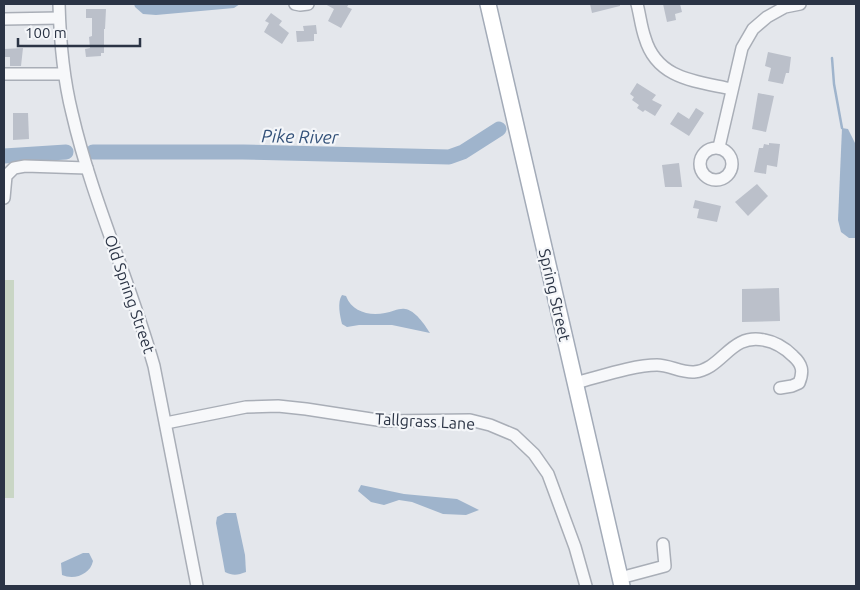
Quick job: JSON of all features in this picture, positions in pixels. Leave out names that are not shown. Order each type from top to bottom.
[{"type":"main road","name":"Spring Street","points":[[488,4],[621,582]]},
{"type":"street","name":"Old Spring Street","points":[[59,4],[64,74],[72,114],[87,168],[145,334],[154,366],[196,586]]},
{"type":"street","points":[[295,4],[308,4]]},
{"type":"street","points":[[637,4],[645,39],[652,56],[666,70],[678,77],[731,90]]},
{"type":"street","points":[[719,147],[742,48],[753,29],[767,17],[785,6],[800,4]]},
{"type":"street","points":[[4,18],[59,18]]},
{"type":"street","points":[[4,74],[64,74]]},
{"type":"street","points":[[4,198],[6,176],[14,168],[25,166],[87,168]]},
{"type":"street","points":[[575,383],[640,367],[656,365],[693,372],[707,368],[743,340],[757,338],[771,341],[788,350],[800,362],[803,373],[799,382],[792,386],[780,388]]},
{"type":"street","name":"Tallgrass Lane","points":[[166,422],[246,407],[278,406],[384,421],[470,420],[490,425],[514,435],[534,454],[548,474],[575,547],[586,586]]},
{"type":"street","points":[[621,582],[664,566],[663,544]]},
{"type":"green space","points":[[4,280],[14,280],[14,498],[4,498]]},
{"type":"water","points":[[134,4],[240,4],[234,8],[156,15],[143,14]]},
{"type":"water","points":[[842,128],[848,129],[856,145],[856,238],[849,238],[841,232],[838,220]]},
{"type":"water","points":[[342,295],[346,296],[352,306],[362,312],[379,314],[403,309],[409,310],[419,318],[430,333],[392,325],[347,327],[342,324],[340,313],[339,305]]},
{"type":"water","points":[[361,485],[404,494],[457,499],[479,510],[466,515],[443,514],[412,502],[399,500],[384,505],[371,502],[358,491]]},
{"type":"water","points":[[225,513],[236,513],[245,555],[246,572],[240,574],[233,575],[225,572],[216,523],[217,517]]},
{"type":"water","points":[[83,553],[89,553],[93,561],[89,570],[81,575],[71,577],[62,575],[61,563]]},
{"type":"building","points":[[325,4],[349,4],[347,7],[352,9],[341,28],[328,21],[334,9]]},
{"type":"building","points":[[590,4],[620,4],[620,6],[592,13]]},
{"type":"building","points":[[663,4],[680,4],[682,12],[675,14],[676,20],[667,22]]},
{"type":"building","points":[[86,9],[106,9],[104,53],[101,53],[101,56],[86,57],[85,49],[90,48],[89,37],[92,36],[92,18],[86,18]]},
{"type":"building","points":[[271,13],[282,21],[279,25],[289,33],[282,44],[264,32],[269,23],[265,21]]},
{"type":"building","points":[[316,25],[317,34],[314,34],[314,41],[297,42],[296,31],[304,31],[303,26]]},
{"type":"building","points":[[23,48],[21,66],[10,66],[10,57],[4,57],[4,49]]},
{"type":"building","points":[[768,52],[791,57],[789,73],[786,73],[783,84],[768,81],[771,68],[765,66]]},
{"type":"building","points":[[637,83],[656,95],[652,100],[662,105],[655,116],[637,108],[639,105],[632,100],[634,97],[630,94]]},
{"type":"building","points":[[758,93],[774,96],[766,132],[752,129]]},
{"type":"building","points":[[696,108],[704,113],[689,136],[670,124],[678,112],[689,119]]},
{"type":"building","points":[[13,113],[28,113],[29,139],[13,140]]},
{"type":"building","points":[[769,143],[780,144],[777,167],[767,165],[766,174],[754,172],[759,148],[763,148],[764,144],[769,145]]},
{"type":"building","points":[[679,163],[682,187],[665,187],[662,165]]},
{"type":"building","points":[[757,184],[768,196],[748,216],[735,202]]},
{"type":"building","points":[[695,200],[721,206],[717,222],[697,218],[699,209],[693,208]]},
{"type":"building","points":[[779,288],[780,321],[742,322],[742,289]]},
{"type":"waterway","points":[[832,58],[834,84],[842,128]]},
{"type":"waterway","name":"Pike River","points":[[93,152],[243,152],[449,157],[463,152],[499,129]]},
{"type":"waterway","name":"Pike River","points":[[4,156],[66,152]]}]
